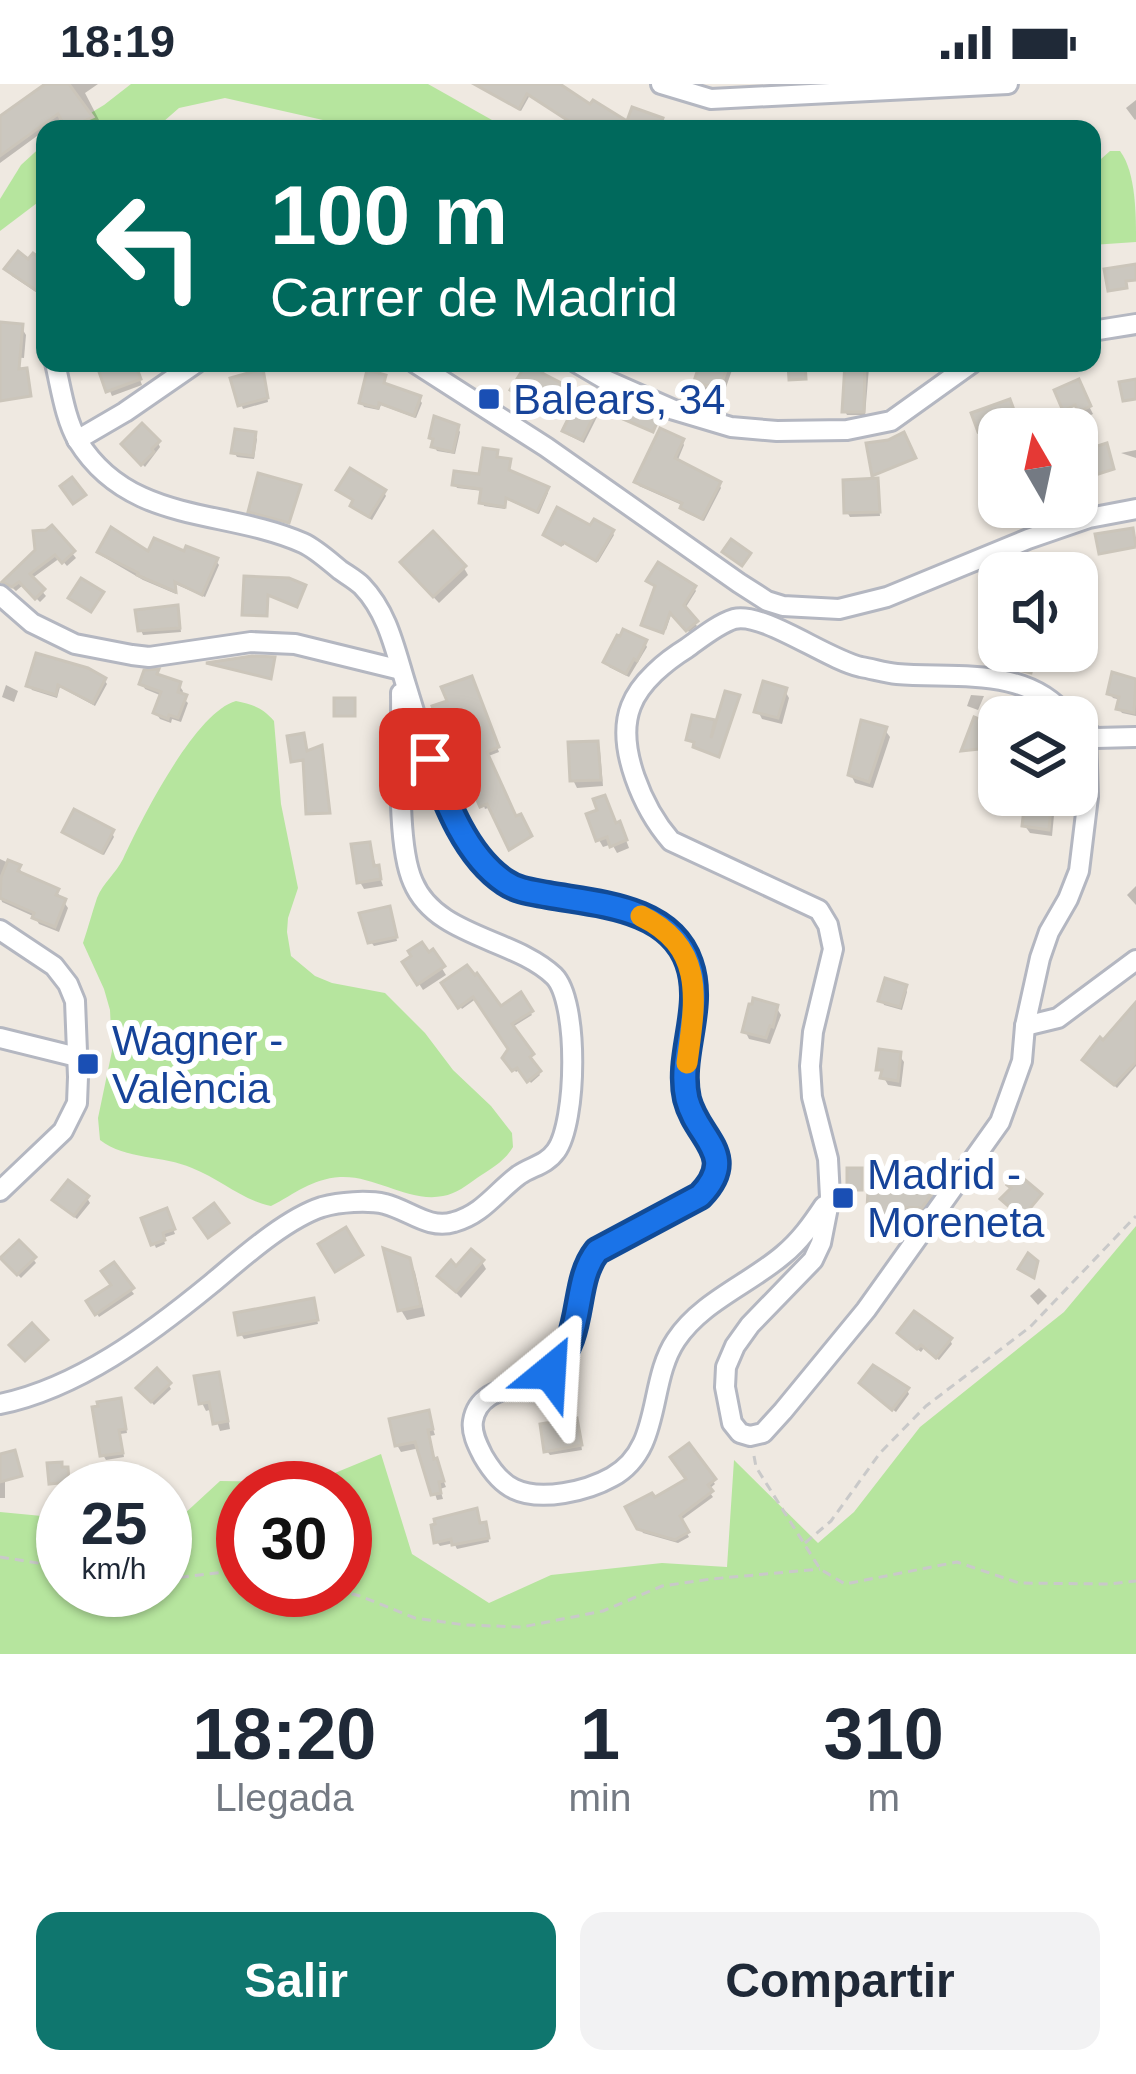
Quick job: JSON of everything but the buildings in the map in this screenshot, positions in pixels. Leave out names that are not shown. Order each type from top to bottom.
[{"type":"street","points":[[661,84],[711,99],[1008,84]]},
{"type":"street","points":[[1101,330],[1136,324]]},
{"type":"street","points":[[57,372],[77,440],[111,481],[152,504],[306,544],[362,586],[393,636],[442,791],[484,864],[517,890],[625,909],[668,931],[689,963],[694,1011],[685,1078],[687,1100],[714,1149],[713,1183],[700,1196],[597,1251],[587,1263],[578,1316],[558,1364],[550,1372],[488,1395],[473,1418],[474,1434],[501,1480],[516,1490],[560,1493],[612,1477],[634,1460],[647,1434],[664,1363],[679,1336],[710,1306],[784,1254],[807,1232],[830,1196]]},
{"type":"street","points":[[77,440],[183,372]]},
{"type":"street","points":[[429,372],[546,447],[760,597],[783,606],[839,609],[887,597],[1028,539],[1089,518],[1136,509]]},
{"type":"street","points":[[592,372],[674,410],[731,427],[848,430],[891,421],[959,372]]},
{"type":"street","points":[[0,595],[32,623],[75,644],[112,651],[149,657],[251,642],[295,644],[401,670]]},
{"type":"street","points":[[752,619],[760,597]]},
{"type":"street","points":[[1047,696],[1003,680],[896,674],[845,663],[769,624],[735,619],[678,654],[633,701],[626,734],[632,766],[644,802],[670,841],[819,910],[829,925],[832,950],[810,1066],[830,1196],[813,1260],[750,1325],[726,1367],[732,1423],[740,1433],[763,1432],[783,1411],[866,1310],[1000,1122],[1022,1061],[1040,958],[1078,871],[1085,816]]},
{"type":"street","points":[[0,1404],[64,1383],[122,1348],[182,1308],[244,1257],[321,1207],[386,1204],[424,1221],[449,1224],[479,1212],[522,1173],[542,1165],[557,1150],[570,1105],[571,1025],[564,993],[557,979],[543,968],[426,904],[412,881],[405,850],[401,670]]},
{"type":"street","points":[[1098,735],[1113,740],[1136,737]]},
{"type":"street","points":[[0,930],[54,966],[68,984],[75,1001],[77,1057],[77,1103],[63,1131],[0,1191]]},
{"type":"street","points":[[1025,1026],[1058,1018],[1136,960]]},
{"type":"street","points":[[0,1038],[77,1057]]},
{"type":"path","points":[[804,1544],[831,1521],[880,1453],[926,1406],[1030,1327],[1136,1216]]},
{"type":"path","points":[[750,1436],[755,1467],[820,1569],[844,1584],[957,1562],[1019,1583],[1136,1581]]},
{"type":"path","points":[[0,1557],[36,1563]]},
{"type":"path","points":[[372,1601],[415,1618],[522,1627],[603,1611],[662,1586],[820,1569]]},
{"type":"green space","points":[[131,84],[428,84],[492,120],[323,120],[225,98],[179,108],[165,120],[79,120]]},
{"type":"green space","points":[[36,151],[36,204],[0,231],[0,199],[21,165]]},
{"type":"green space","points":[[1110,151],[1120,151],[1125,160],[1134,194],[1136,242],[1101,244],[1101,159]]},
{"type":"green space","points":[[236,701],[257,707],[274,721],[281,804],[298,888],[288,918],[291,956],[332,983],[385,993],[512,1133],[513,1147],[506,1157],[452,1193],[417,1196],[340,1177],[312,1184],[271,1206],[192,1168],[121,1151],[100,1140],[98,1118],[112,1051],[110,1010],[83,943],[93,909],[187,746],[220,709]]},
{"type":"green space","points":[[1136,1226],[1136,1654],[0,1654],[0,1512],[36,1515],[36,1617],[192,1617],[192,1507],[216,1485],[216,1617],[372,1617],[372,1461],[364,1461],[381,1454],[412,1554],[489,1603],[551,1575],[662,1563],[727,1567],[734,1460],[818,1543],[854,1512],[920,1427],[1064,1312]]},
{"type":"slow traffic","points":[[641,916],[668,931],[689,963],[694,1011],[687,1063]]},
{"type":"place","name":"Balears, 34","points":[[489,399]]},
{"type":"place","name":"Wagner - València","points":[[88,1064]]},
{"type":"place","name":"Madrid - Moreneta","points":[[843,1198]]},
{"type":"route","points":[[430,759],[465,836],[501,879],[517,890],[625,909],[648,920],[668,931],[680,945],[693,982],[687,1100],[714,1149],[713,1183],[700,1196],[597,1251],[587,1263],[572,1335],[550,1372]]}]
